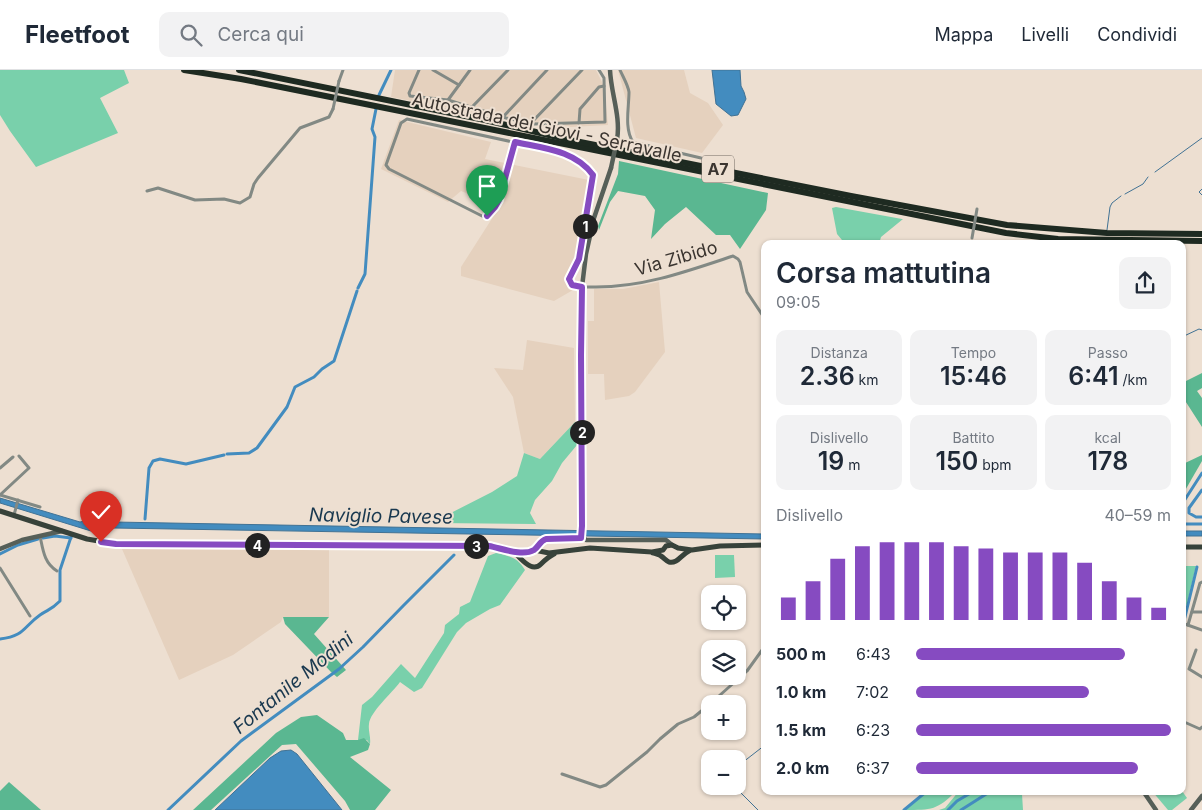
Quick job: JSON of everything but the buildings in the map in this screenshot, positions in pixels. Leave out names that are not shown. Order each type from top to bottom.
[{"type":"highway","name":"Autostrada dei Giovi - Serravalle","points":[[184,70],[241,79],[1006,234],[1058,239],[1106,240]]},
{"type":"highway","name":"Autostrada dei Giovi - Serravalle","points":[[239,70],[484,120],[570,140],[1006,225],[1107,233],[1202,234]]},
{"type":"highway","name":"Autostrada dei Giovi - Serravalle","points":[[1186,242],[1202,242]]},
{"type":"main road","points":[[610,71],[611,89],[618,119],[617,140],[611,168],[594,218],[586,254],[582,287],[582,536],[586,540],[666,540],[678,548],[692,550],[720,546],[761,545]]},
{"type":"main road","points":[[0,511],[15,512],[47,526],[97,541],[116,544],[489,546],[522,553],[534,551],[548,553],[590,548],[645,551],[663,550],[666,546],[672,545]]},
{"type":"main road","points":[[46,534],[47,526]]},
{"type":"main road","points":[[0,549],[18,541],[64,531]]},
{"type":"main road","points":[[527,564],[525,557],[534,551],[541,541],[546,539],[580,539],[582,536]]},
{"type":"main road","points":[[1186,547],[1202,547]]},
{"type":"main road","points":[[678,548],[680,556]]},
{"type":"main road","points":[[508,550],[535,568],[548,557],[560,552]]},
{"type":"main road","points":[[663,550],[663,557]]},
{"type":"main road","points":[[645,551],[663,557],[667,562],[672,563],[678,560],[680,556],[692,550]]},
{"type":"main road","points":[[534,551],[543,558],[542,563]]},
{"type":"main road","points":[[1144,795],[1155,808]]},
{"type":"main road","points":[[1191,810],[1201,798]]},
{"type":"street","points":[[147,192],[153,188],[158,188],[195,200],[224,199],[240,203],[246,201],[250,197],[258,178],[300,128],[329,117],[333,109],[343,70]]},
{"type":"street","points":[[419,70],[409,93],[412,96],[448,100],[503,117],[531,123],[604,123],[606,121],[604,86],[603,77],[599,70]]},
{"type":"street","points":[[433,70],[459,85]]},
{"type":"street","points":[[448,100],[470,70]]},
{"type":"street","points":[[472,108],[508,70]]},
{"type":"street","points":[[503,117],[547,70]]},
{"type":"street","points":[[531,123],[582,70]]},
{"type":"street","points":[[620,70],[628,89],[627,102],[630,136],[633,142],[701,158]]},
{"type":"street","points":[[579,123],[580,108],[600,87],[604,86]]},
{"type":"street","points":[[515,142],[499,200],[495,207],[484,217],[389,169],[386,164],[401,124],[405,120],[515,142],[571,156],[592,173],[593,178],[579,259],[569,279],[572,285],[582,287]]},
{"type":"street","points":[[972,238],[977,209]]},
{"type":"street","name":"Via Zibido","points":[[582,287],[622,286],[655,281],[733,256],[738,258],[740,262],[747,292],[761,313]]},
{"type":"street","points":[[19,456],[30,468],[0,495],[40,507]]},
{"type":"street","points":[[0,468],[13,457]]},
{"type":"street","points":[[15,512],[18,501]]},
{"type":"street","points":[[40,535],[46,562],[57,571]]},
{"type":"street","points":[[0,568],[30,616]]},
{"type":"street","points":[[1201,582],[1188,625],[1202,630]]},
{"type":"street","points":[[1192,612],[1202,612]]},
{"type":"street","points":[[1196,650],[1189,669],[1202,677]]},
{"type":"street","points":[[720,695],[747,671],[761,652]]},
{"type":"street","points":[[562,774],[600,787],[606,785],[678,724],[694,717],[701,711]]},
{"type":"street","points":[[1186,723],[1198,729],[1202,727]]},
{"type":"shaded area","points":[[395,70],[596,70],[604,86],[608,125],[552,128],[391,97]]},
{"type":"shaded area","points":[[618,70],[684,70],[690,93],[708,103],[723,125],[702,153],[636,138]]},
{"type":"shaded area","points":[[399,120],[491,142],[485,159],[589,180],[578,253],[568,278],[573,290],[554,301],[461,276],[461,267],[500,206],[461,191],[448,202],[381,169]]},
{"type":"shaded area","points":[[659,282],[665,352],[635,392],[629,396],[605,400],[604,374],[588,374],[588,321],[594,321],[594,289],[623,289]]},
{"type":"shaded area","points":[[527,340],[574,348],[575,422],[540,459],[524,453],[513,397],[494,368],[523,370]]},
{"type":"shaded area","points":[[122,549],[329,550],[329,617],[283,617],[281,622],[233,655],[179,680]]},
{"type":"green space","points":[[0,70],[124,70],[129,83],[100,98],[118,133],[36,167],[0,115]]},
{"type":"green space","points":[[619,161],[768,193],[766,210],[740,249],[730,235],[716,235],[686,207],[665,224],[651,239],[655,210],[645,196],[618,191],[610,202],[599,230],[598,226],[618,174]]},
{"type":"green space","points":[[836,207],[903,219],[881,237],[880,240],[842,240],[837,234],[832,208]]},
{"type":"green space","points":[[1202,373],[1202,388],[1197,391],[1202,398],[1202,427],[1186,402],[1186,381]]},
{"type":"green space","points":[[575,422],[577,445],[562,463],[552,481],[535,500],[530,513],[536,524],[437,523],[439,519],[492,492],[517,476],[524,453],[540,459]]},
{"type":"green space","points":[[1202,455],[1202,461],[1186,489],[1186,463]]},
{"type":"green space","points":[[496,553],[513,558],[525,570],[500,605],[466,623],[457,632],[422,688],[414,692],[400,682],[370,719],[370,744],[367,740],[358,740],[362,705],[372,697],[401,664],[415,678],[444,633],[445,625],[459,614],[460,607],[470,602],[488,556]]},
{"type":"green space","points":[[715,555],[734,555],[735,577],[715,578]]},
{"type":"green space","points":[[1186,566],[1196,566],[1186,608]]},
{"type":"green space","points":[[283,617],[329,617],[314,634],[346,670],[337,677],[331,672],[285,624]]},
{"type":"green space","points":[[317,715],[343,733],[346,740],[364,738],[370,744],[368,750],[350,757],[391,790],[375,810],[350,810],[345,801],[296,744],[282,745],[211,810],[193,810],[276,733],[301,717]]},
{"type":"green space","points":[[9,782],[41,810],[0,810],[0,791]]},
{"type":"green space","points":[[923,795],[952,795],[934,808],[905,810]]},
{"type":"green space","points":[[956,795],[1022,795],[1023,810],[939,810],[945,808]]},
{"type":"green space","points":[[1155,795],[1185,795],[1187,798],[1172,810],[1168,810]]},
{"type":"water","points":[[712,70],[740,70],[741,86],[746,99],[738,115],[731,116],[716,104]]},
{"type":"water","points":[[0,498],[80,522],[93,519],[114,522],[761,534],[761,539],[114,528],[91,531],[0,503]]},
{"type":"water","points":[[1186,531],[1202,531],[1202,536],[1186,536]]},
{"type":"water","points":[[291,750],[297,754],[342,810],[215,810],[270,758],[281,751]]},
{"type":"waterway","points":[[379,95],[391,70]]},
{"type":"waterway","points":[[358,288],[365,274],[375,137],[372,129],[376,109]]},
{"type":"waterway","points":[[1155,172],[1202,138]]},
{"type":"waterway","points":[[1125,194],[1143,184],[1148,177]]},
{"type":"waterway","points":[[1202,189],[1199,192],[1202,195]]},
{"type":"waterway","points":[[1107,230],[1110,207],[1121,196]]},
{"type":"waterway","points":[[227,454],[249,453],[257,448],[287,407],[295,387],[314,377],[334,361],[357,291]]},
{"type":"waterway","points":[[1186,335],[1199,329],[1202,330]]},
{"type":"waterway","points":[[145,519],[149,468],[153,461],[160,459],[186,464],[224,455]]},
{"type":"waterway","points":[[1186,498],[1202,473]]},
{"type":"waterway","points":[[1202,490],[1189,508],[1189,513],[1196,517],[1202,517]]},
{"type":"waterway","points":[[1186,524],[1202,524]]},
{"type":"waterway","points":[[43,538],[55,536],[71,538]]},
{"type":"waterway","points":[[0,639],[19,633],[34,619],[60,601],[60,570],[71,537]]},
{"type":"waterway","points":[[0,554],[18,545],[38,539]]},
{"type":"waterway","name":"Fontanile Modini","points":[[168,810],[241,741],[339,669],[454,555]]},
{"type":"waterway","points":[[1186,613],[1197,567]]},
{"type":"waterway","points":[[746,760],[761,748]]},
{"type":"waterway","points":[[743,795],[758,810]]},
{"type":"waterway","points":[[904,810],[922,795]]},
{"type":"waterway","points":[[948,810],[957,801],[967,795]]},
{"type":"waterway","points":[[961,810],[985,795]]},
{"type":"route","points":[[101,542],[116,544],[489,546],[522,553],[534,550],[541,541],[546,539],[580,539],[582,536],[582,287],[572,285],[569,279],[578,264],[593,175],[571,156],[515,142],[499,200],[487,216]]},
{"type":"water label","name":"Naviglio Pavese","points":[[381,516]]}]
